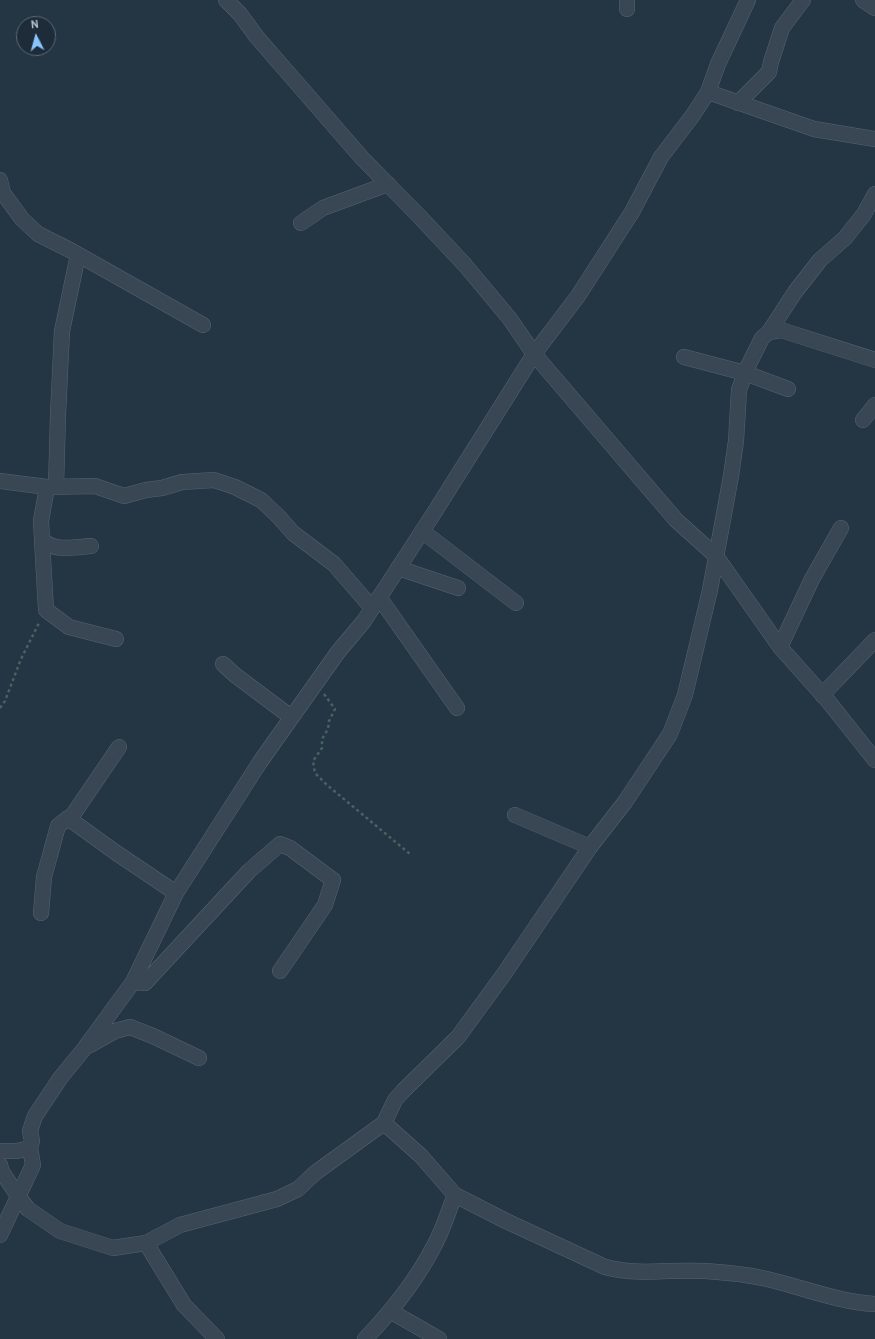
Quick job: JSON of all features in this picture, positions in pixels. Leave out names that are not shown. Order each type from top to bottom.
[{"type":"street","points":[[226,0],[240,14],[256,36],[362,158],[465,265],[510,319],[534,354],[676,520],[716,556],[780,647],[822,695],[875,760]]},
{"type":"street","points":[[738,103],[769,72],[782,28],[803,0]]},
{"type":"street","points":[[863,0],[875,8]]},
{"type":"street","points":[[0,1235],[33,1165],[30,1148],[32,1141],[30,1131],[35,1116],[61,1077],[84,1049],[133,982],[176,892],[260,762],[338,652],[364,620],[534,354],[578,296],[632,212],[661,157],[693,115],[708,92],[718,64],[746,1]]},
{"type":"street","points":[[708,92],[814,129],[875,139]]},
{"type":"street","points":[[0,180],[3,193],[22,219],[38,234],[203,325]]},
{"type":"street","points":[[301,223],[323,208],[388,184]]},
{"type":"street","points":[[0,1165],[2,1172],[28,1209],[60,1231],[113,1248],[146,1243],[180,1225],[277,1198],[298,1189],[315,1173],[384,1123],[396,1100],[403,1091],[458,1037],[504,974],[590,847],[625,802],[670,734],[685,695],[710,590],[731,476],[736,441],[739,390],[745,373],[762,338],[769,332],[795,292],[820,260],[845,238],[864,214],[875,194]]},
{"type":"street","points":[[78,255],[62,331],[58,415],[51,487],[42,520],[46,610],[69,627],[116,639]]},
{"type":"street","points":[[769,332],[780,330],[875,360]]},
{"type":"street","points":[[684,357],[745,373],[788,388]]},
{"type":"street","points":[[863,420],[875,405]]},
{"type":"street","points":[[0,480],[51,487],[95,486],[124,496],[182,482],[214,480],[235,487],[261,500],[293,533],[334,564],[375,602],[458,708]]},
{"type":"street","points":[[780,647],[812,580],[842,528]]},
{"type":"street","points":[[422,531],[516,603]]},
{"type":"street","points":[[42,540],[54,546],[69,548],[92,546]]},
{"type":"street","points":[[398,568],[458,588]]},
{"type":"street","points":[[822,695],[875,640]]},
{"type":"street","points":[[223,664],[234,675],[291,717]]},
{"type":"street","points":[[41,913],[44,877],[58,826],[68,818],[70,819],[119,746]]},
{"type":"street","points":[[514,815],[590,847]]},
{"type":"street","points":[[70,819],[115,852],[176,892]]},
{"type":"street","points":[[133,982],[145,983],[249,871],[280,844],[290,848],[333,880],[325,904],[280,971]]},
{"type":"street","points":[[84,1049],[115,1031],[130,1027],[153,1036],[199,1058]]},
{"type":"street","points":[[384,1123],[421,1156],[455,1195],[506,1221],[605,1267],[615,1270],[631,1271],[716,1271],[763,1279],[815,1292],[875,1304]]},
{"type":"street","points":[[0,1151],[17,1151],[30,1148]]},
{"type":"street","points":[[365,1339],[390,1311],[428,1257],[435,1244],[455,1195]]},
{"type":"street","points":[[146,1243],[184,1305],[217,1339]]},
{"type":"street","points":[[390,1311],[439,1339]]},
{"type":"path","points":[[0,708],[5,701],[20,659],[46,610]]},
{"type":"path","points":[[317,681],[320,690],[335,709],[329,721],[328,729],[322,739],[322,748],[314,761],[315,773],[327,785],[410,854]]}]
